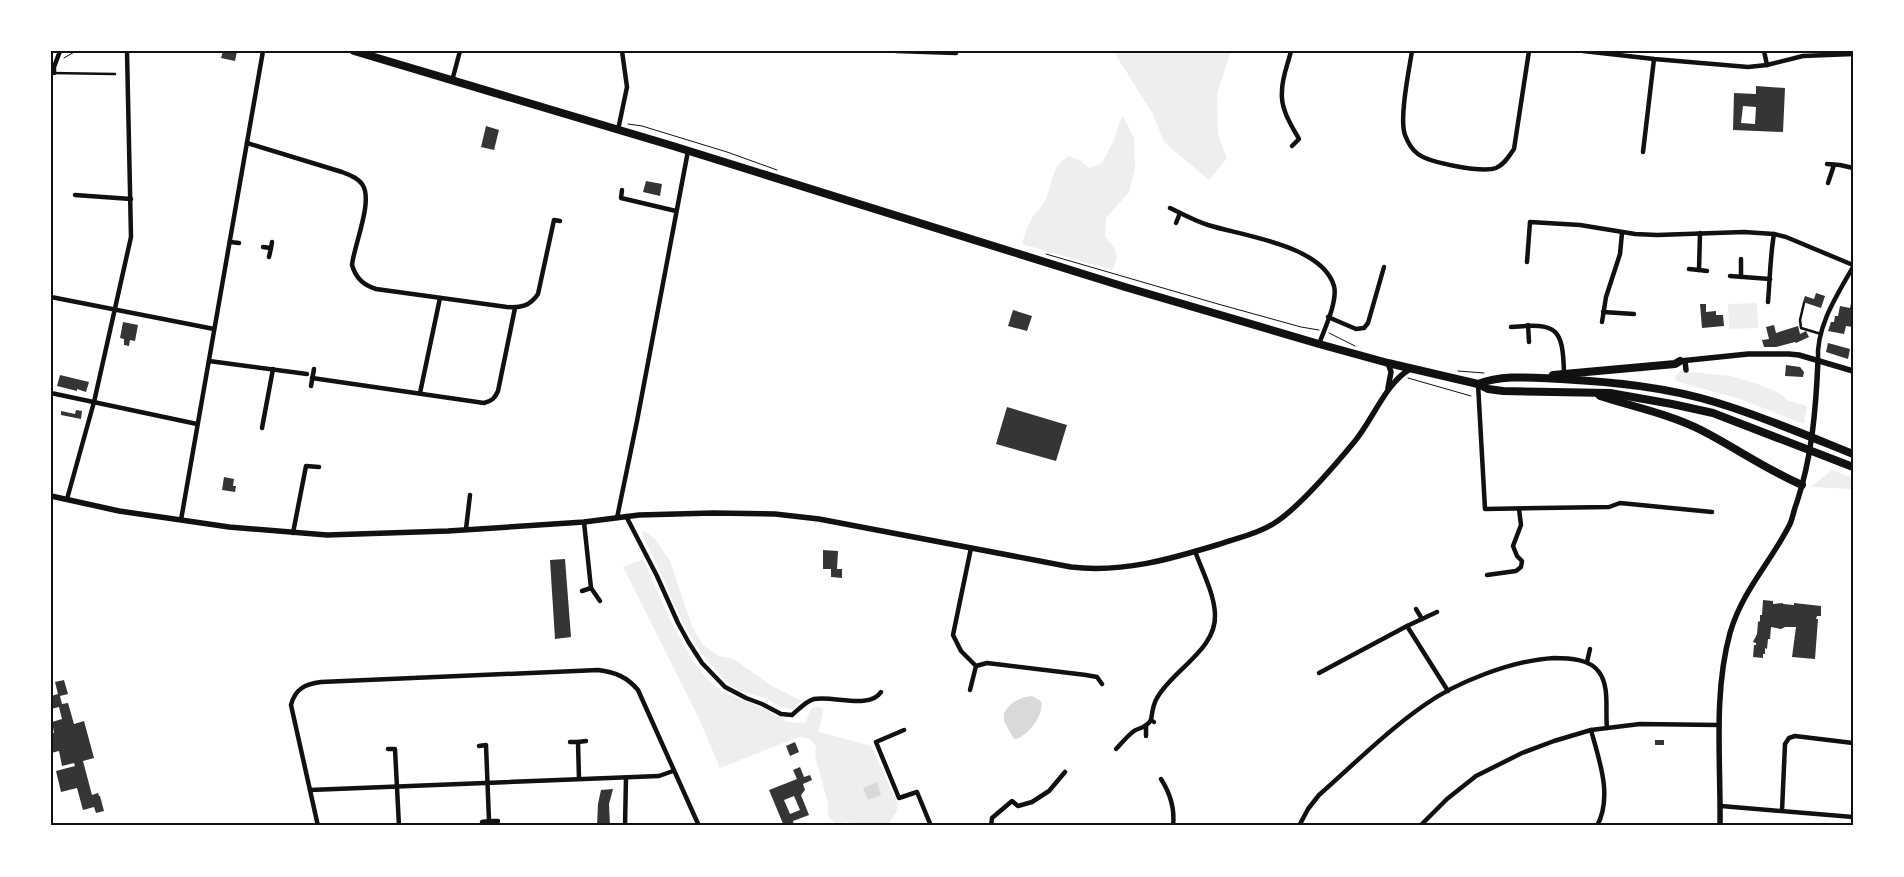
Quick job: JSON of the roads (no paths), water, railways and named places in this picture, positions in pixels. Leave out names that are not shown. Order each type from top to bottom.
[{"type":"highway","points":[[354,51],[551,109],[1125,287],[1388,364],[1478,384],[1488,389],[1503,391],[1596,392],[1649,399],[1713,413],[1853,467]]},
{"type":"highway","points":[[1478,384],[1487,380],[1611,371],[1675,364],[1683,361]]},
{"type":"highway","points":[[1528,377],[1608,382],[1659,389],[1717,402],[1769,420],[1853,454]]},
{"type":"highway","points":[[1596,392],[1600,396],[1669,416],[1701,430],[1776,473],[1802,485]]},
{"type":"street","points":[[53,73],[60,51]]},
{"type":"street","points":[[67,499],[94,402],[131,237],[127,51]]},
{"type":"street","points":[[181,520],[263,51]]},
{"type":"street","points":[[452,81],[460,51]]},
{"type":"street","points":[[618,130],[627,87],[622,51]]},
{"type":"street","points":[[896,51],[956,53]]},
{"type":"street","points":[[1291,51],[1282,91],[1282,102],[1287,116],[1301,139],[1292,146]]},
{"type":"street","points":[[1412,51],[1404,120],[1404,133],[1410,146],[1428,159],[1484,170],[1496,168],[1506,161],[1514,149],[1529,51]]},
{"type":"street","points":[[1583,51],[1728,66],[1766,65],[1803,56],[1853,54]]},
{"type":"street","points":[[1764,51],[1766,65]]},
{"type":"street","points":[[1643,152],[1654,59]]},
{"type":"street","points":[[247,143],[342,172],[358,180],[363,185],[366,199],[352,265],[355,274],[367,286],[376,289],[515,308],[530,303],[538,294],[554,220]]},
{"type":"street","points":[[616,518],[637,421],[688,151]]},
{"type":"street","points":[[1827,164],[1853,168]]},
{"type":"street","points":[[1828,183],[1834,164]]},
{"type":"street","points":[[622,190],[620,201],[676,211]]},
{"type":"street","points":[[75,195],[131,199]]},
{"type":"street","points":[[1170,208],[1205,224],[1271,242],[1301,253],[1317,262],[1327,272],[1334,287],[1333,303],[1319,344]]},
{"type":"street","points":[[1176,223],[1180,213]]},
{"type":"street","points":[[1528,262],[1530,215]]},
{"type":"street","points":[[548,219],[560,221]]},
{"type":"street","points":[[1530,222],[1580,225],[1622,233],[1658,235],[1700,232],[1774,234],[1786,237],[1853,266],[1829,312],[1817,349],[1818,360],[1812,436],[1802,485],[1790,522],[1750,586],[1730,634],[1723,671],[1719,725],[1720,826]]},
{"type":"street","points":[[1699,270],[1700,232]]},
{"type":"street","points":[[1602,322],[1606,297],[1620,254],[1622,233]]},
{"type":"street","points":[[1768,302],[1769,260],[1774,234]]},
{"type":"street","points":[[230,242],[239,243]]},
{"type":"street","points":[[269,256],[272,242]]},
{"type":"street","points":[[263,247],[271,248]]},
{"type":"street","points":[[1741,259],[1741,277]]},
{"type":"street","points":[[1328,317],[1356,328],[1364,328],[1368,323],[1384,267]]},
{"type":"street","points":[[1689,269],[1708,270]]},
{"type":"street","points":[[1730,276],[1770,279]]},
{"type":"street","points":[[51,297],[214,329]]},
{"type":"street","points":[[420,393],[440,298]]},
{"type":"street","points":[[312,378],[484,403],[490,401],[496,397],[515,308]]},
{"type":"street","points":[[1603,312],[1634,314]]},
{"type":"street","points":[[1511,327],[1540,325],[1551,328],[1558,336],[1564,351],[1564,374]]},
{"type":"street","points":[[1528,326],[1529,342]]},
{"type":"street","points":[[1686,370],[1683,361],[1748,354],[1799,355],[1853,371]]},
{"type":"street","points":[[209,361],[307,374]]},
{"type":"street","points":[[1387,393],[1391,372],[1388,364]]},
{"type":"street","points":[[262,428],[273,369]]},
{"type":"street","points":[[311,386],[314,369]]},
{"type":"street","points":[[51,496],[119,511],[181,520],[293,533],[360,535],[584,522],[626,516],[713,513],[785,515],[820,519],[1071,567],[1099,569],[1132,567],[1195,551],[1259,531],[1280,519],[1306,495],[1355,441],[1397,379],[1410,369]]},
{"type":"street","points":[[1478,384],[1485,509],[1609,507],[1620,503],[1712,512]]},
{"type":"street","points":[[51,393],[197,424]]},
{"type":"street","points":[[293,533],[306,466],[319,467]]},
{"type":"street","points":[[466,529],[470,495]]},
{"type":"street","points":[[1487,575],[1516,571],[1521,568],[1522,562],[1512,546],[1521,525],[1520,509]]},
{"type":"street","points":[[626,516],[689,643],[702,663],[725,687],[781,714],[792,715],[814,699],[864,701],[878,697],[881,692]]},
{"type":"street","points":[[584,522],[591,588],[600,601]]},
{"type":"street","points":[[971,548],[953,635],[961,651],[976,666]]},
{"type":"street","points":[[1116,749],[1135,730],[1146,726],[1152,721],[1157,698],[1205,644],[1215,623],[1215,611],[1211,595],[1195,551]]},
{"type":"street","points":[[582,590],[591,588]]},
{"type":"street","points":[[1416,609],[1422,619]]},
{"type":"street","points":[[1319,672],[1437,612]]},
{"type":"street","points":[[1407,626],[1448,691]]},
{"type":"street","points":[[961,651],[966,648]]},
{"type":"street","points":[[1587,662],[1590,649]]},
{"type":"street","points":[[1299,826],[1308,809],[1319,795],[1416,710],[1448,691],[1486,674],[1524,662],[1563,658],[1587,662],[1594,666],[1604,683],[1606,728]]},
{"type":"street","points":[[976,666],[987,663],[1086,675],[1097,677],[1102,684]]},
{"type":"street","points":[[970,690],[976,666]]},
{"type":"street","points":[[318,826],[291,705],[296,691],[302,686],[321,682],[608,671],[626,679],[638,690],[699,826]]},
{"type":"street","points":[[1420,826],[1447,799],[1476,776],[1540,746],[1591,730],[1640,724],[1719,725]]},
{"type":"street","points":[[1146,726],[1146,736]]},
{"type":"street","points":[[904,730],[876,742],[898,798],[917,792],[931,826]]},
{"type":"street","points":[[1591,730],[1598,757],[1604,796],[1602,815],[1597,826]]},
{"type":"street","points":[[1782,811],[1785,744],[1789,738],[1795,736],[1853,743]]},
{"type":"street","points":[[570,742],[586,741]]},
{"type":"street","points":[[578,742],[580,779]]},
{"type":"street","points":[[486,745],[489,822]]},
{"type":"street","points":[[479,746],[493,745]]},
{"type":"street","points":[[388,749],[403,749]]},
{"type":"street","points":[[395,749],[399,826]]},
{"type":"street","points":[[310,790],[626,778],[659,776],[673,771]]},
{"type":"street","points":[[1055,772],[1060,777]]},
{"type":"street","points":[[991,826],[992,818],[1012,801],[1018,806],[1032,802],[1049,791],[1065,772]]},
{"type":"street","points":[[625,826],[626,778]]},
{"type":"street","points":[[1160,779],[1170,795],[1173,826]]},
{"type":"street","points":[[1721,806],[1853,817]]},
{"type":"street","points":[[482,822],[498,821]]},
{"type":"lane","points":[[53,73],[115,74]]},
{"type":"lane","points":[[1804,303],[1800,320],[1802,328],[1821,334]]}]
